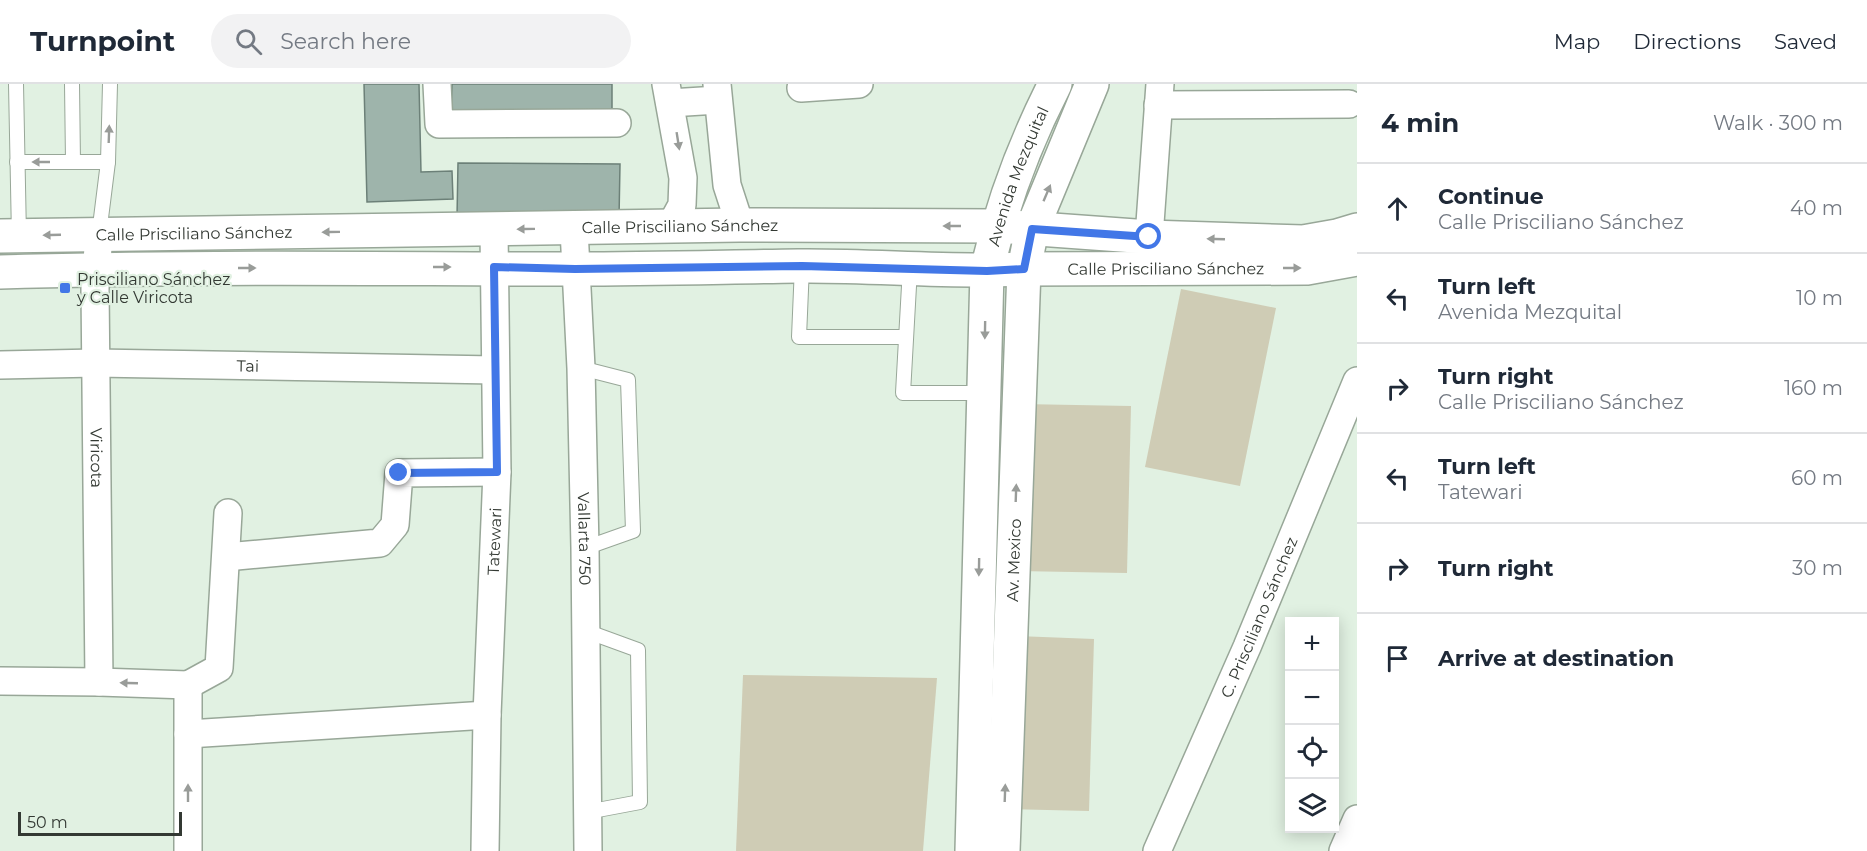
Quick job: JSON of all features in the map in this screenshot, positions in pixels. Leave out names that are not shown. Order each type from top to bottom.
[{"type":"main road","name":"Avenida Mezquital","points":[[987,271],[998,226],[1034,126],[1054,84]]},
{"type":"main road","name":"Avenida Mezquital","points":[[1024,269],[1032,229],[1092,84]]},
{"type":"main road","name":"Calle Prisciliano Sánchez","points":[[10,236],[740,225],[998,226],[1149,237],[1303,242],[1357,230]]},
{"type":"main road","name":"Calle Prisciliano Sánchez","points":[[0,272],[96,269],[494,267],[575,269],[802,266],[987,271],[1307,268],[1357,259]]},
{"type":"main road","name":"Av. Mexico","points":[[1003,851],[1024,269]]},
{"type":"main road","name":"Av. Mexico","points":[[972,851],[987,271]]},
{"type":"street","points":[[437,84],[439,124],[617,123]]},
{"type":"street","points":[[801,88],[859,84]]},
{"type":"street","points":[[670,227],[682,205],[684,178],[668,94],[718,92],[727,185],[740,225]]},
{"type":"street","points":[[1149,237],[1159,94],[1349,104]]},
{"type":"street","name":"Vallarta 750","points":[[574,229],[581,368],[588,851]]},
{"type":"street","name":"Tatewari","points":[[485,851],[487,716],[497,472],[494,230]]},
{"type":"street","name":"Viricota","points":[[99,234],[96,269],[99,682]]},
{"type":"street","name":"Tai","points":[[0,365],[96,363],[495,370]]},
{"type":"street","name":"C. Prisciliano Sánchez","points":[[1157,851],[1247,647],[1357,381]]},
{"type":"street","points":[[226,557],[380,543],[395,525],[399,473],[497,472]]},
{"type":"street","points":[[0,681],[188,685],[219,668],[228,513]]},
{"type":"street","points":[[188,685],[188,851]]},
{"type":"street","points":[[188,734],[487,716]]},
{"type":"street","points":[[1343,851],[1357,819]]},
{"type":"lane","points":[[10,236],[17,162],[16,84]]},
{"type":"lane","points":[[72,84],[72,162]]},
{"type":"lane","points":[[99,234],[108,162],[110,84]]},
{"type":"lane","points":[[17,162],[108,162]]},
{"type":"lane","points":[[802,266],[799,337],[906,337]]},
{"type":"lane","points":[[910,268],[903,393],[984,393]]},
{"type":"lane","points":[[581,368],[628,380],[633,531],[585,548]]},
{"type":"lane","points":[[586,631],[638,650],[640,802],[587,812]]},
{"type":"shaded area","points":[[1181,289],[1276,308],[1240,486],[1145,467]]},
{"type":"shaded area","points":[[1021,404],[1131,406],[1127,573],[1017,571]]},
{"type":"shaded area","points":[[1017,636],[1094,639],[1089,811],[1011,809]]},
{"type":"shaded area","points":[[743,675],[937,678],[923,851],[736,851]]},
{"type":"building","points":[[364,84],[419,84],[421,172],[452,171],[453,199],[367,202]]},
{"type":"building","points":[[452,84],[612,84],[612,116],[451,115]]},
{"type":"building","points":[[458,163],[620,164],[619,218],[457,217]]},
{"type":"place","name":"Prisciliano Sánchez y Calle Viricota","points":[[65,288]]},
{"type":"route","points":[[399,473],[497,472],[494,267],[575,269],[802,266],[987,271],[1024,269],[1032,229],[1149,237]]}]
